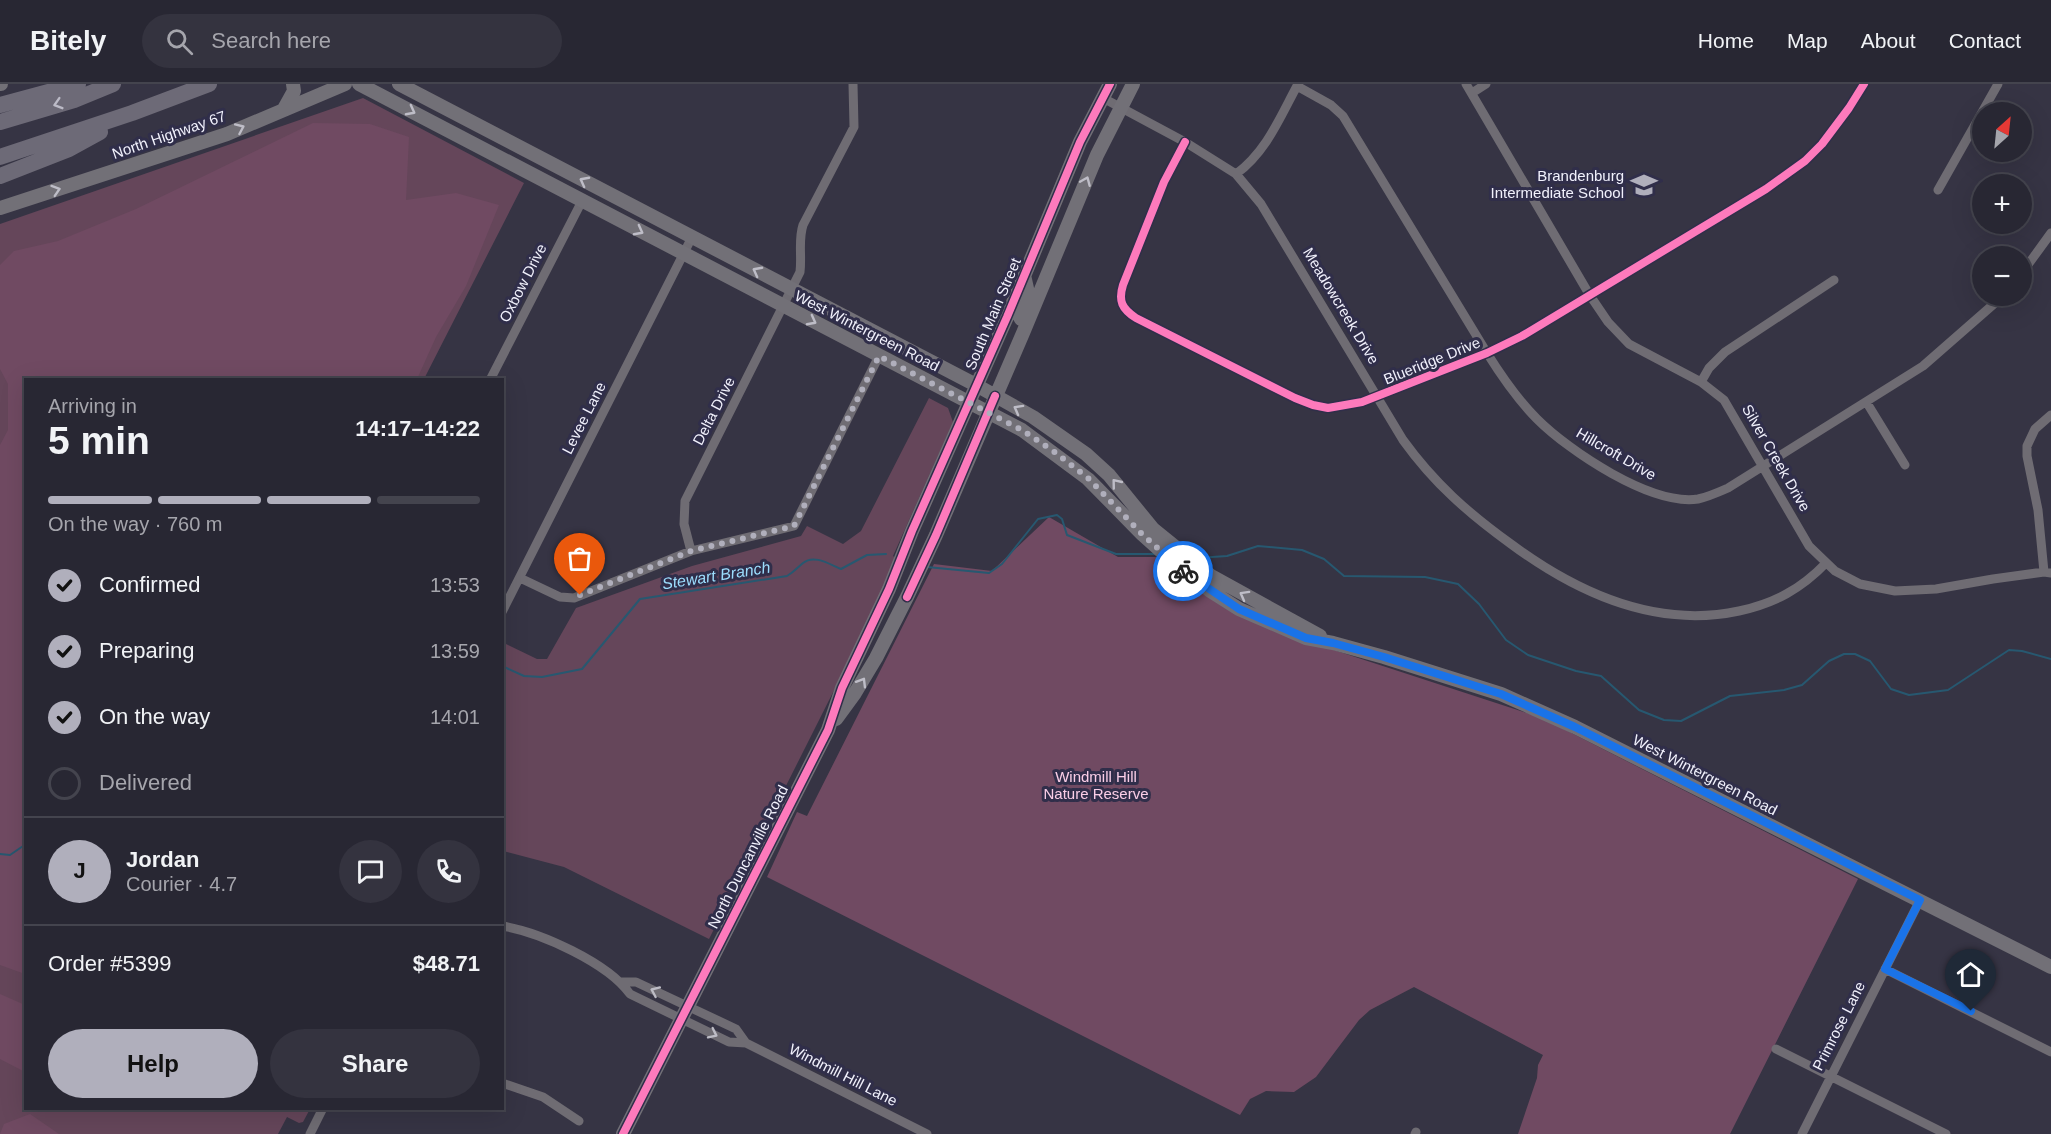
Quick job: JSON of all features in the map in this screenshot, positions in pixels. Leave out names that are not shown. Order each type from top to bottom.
[{"type":"highway","points":[[0,105],[78,84]]},
{"type":"highway","points":[[0,122],[74,100],[113,84]]},
{"type":"highway","points":[[0,156],[209,84]]},
{"type":"highway","points":[[0,176],[69,149],[155,104]]},
{"type":"main road","points":[[284,109],[294,91],[293,84]]},
{"type":"main road","name":"North Highway 67","points":[[0,208],[227,134],[345,84]]},
{"type":"main road","name":"West Wintergreen Road","points":[[359,84],[1022,430],[1056,453],[1146,530],[1197,566],[1225,585],[1333,643]]},
{"type":"main road","name":"West Wintergreen Road","points":[[399,84],[414,88],[527,151],[976,385],[1033,417],[1086,454],[1109,475],[1146,530],[1188,574],[1239,609],[1306,638],[1384,657],[1501,694],[1575,727],[2051,967]]},
{"type":"main road","name":"South Main Street","points":[[889,589],[1080,142],[1110,84]]},
{"type":"main road","points":[[889,589],[907,597],[936,535],[1097,154],[1133,84]]},
{"type":"main road","points":[[519,168],[527,151]]},
{"type":"main road","points":[[1045,226],[1064,235]]},
{"type":"main road","points":[[1024,275],[1028,293],[1019,315],[1021,320],[1027,322]]},
{"type":"main road","name":"North Duncanville Road","points":[[623,1134],[828,730],[843,688],[889,589]]},
{"type":"main road","name":"North Duncanville Road","points":[[828,730],[855,693],[876,658],[907,597]]},
{"type":"street","name":"Delta Drive","points":[[691,551],[684,524],[685,501],[800,272],[800,236],[803,225],[854,127],[853,84]]},
{"type":"street","name":"Silver Creek Drive","points":[[1466,84],[1589,294],[1608,322],[1629,344],[1701,382],[1724,400],[1809,546],[1835,571],[1860,584],[1895,591],[1936,589],[2048,572]]},
{"type":"street","points":[[1472,93],[1486,84]]},
{"type":"street","name":"Blueridge Drive","points":[[1185,142],[1164,182],[1123,285],[1120,295],[1121,304],[1126,311],[1295,398],[1328,408],[1379,397],[1487,353],[1522,336],[1685,238],[1788,174],[1822,144],[1864,84]]},
{"type":"street","points":[[1938,190],[1998,84]]},
{"type":"street","points":[[1236,174],[1249,165],[1264,148],[1297,85]]},
{"type":"street","name":"Hillcroft Drive","points":[[1297,85],[1331,105],[1343,116],[1504,380],[1537,420],[1582,456],[1644,490],[1679,499],[1698,499],[1728,488],[1923,366],[1992,306]]},
{"type":"street","name":"Meadowcreek Drive","points":[[1103,98],[1185,142],[1236,174],[1261,204],[1409,448],[1450,496],[1518,549],[1591,593],[1635,608],[1654,612],[1712,615],[1752,608],[1790,593],[1810,580],[1826,563]]},
{"type":"street","name":"Oxbow Drive","points":[[491,378],[582,201]]},
{"type":"street","points":[[2032,259],[2051,233]]},
{"type":"street","name":"Levee Lane","points":[[504,608],[685,255],[692,237]]},
{"type":"street","points":[[1701,382],[1709,368],[1725,352],[1834,280]]},
{"type":"street","points":[[520,578],[560,597],[574,598],[691,551],[794,526],[879,356]]},
{"type":"street","points":[[1867,403],[1905,465]]},
{"type":"street","points":[[2048,572],[2027,446],[2035,429],[2051,415]]},
{"type":"street","name":"Primrose Lane","points":[[1802,1134],[1920,900]]},
{"type":"street","name":"Windmill Hill Lane","points":[[504,926],[535,933],[556,942],[621,982],[630,994],[729,1042],[746,1043],[927,1134]]},
{"type":"street","points":[[1885,969],[2051,1052]]},
{"type":"street","name":"Windmill Hill Lane","points":[[621,982],[636,982],[688,1005],[736,1029],[746,1043]]},
{"type":"street","points":[[1776,1049],[1946,1134]]},
{"type":"street","points":[[504,1084],[543,1097],[579,1121]]},
{"type":"street","points":[[309,1134],[322,1110]]},
{"type":"shaded area","points":[[363,98],[524,183],[425,378],[24,378],[24,1110],[309,1110],[303,1122],[299,1123],[287,1117],[278,1134],[0,1134],[0,224]]},
{"type":"shaded area","points":[[929,398],[948,408],[953,422],[893,556],[899,561],[709,939],[564,867],[504,851],[504,643],[537,659],[547,659],[576,608],[692,566],[801,536],[807,526],[843,544],[861,531]]},
{"type":"green space","points":[[313,123],[370,124],[409,137],[406,200],[456,193],[499,205],[466,286],[436,337],[417,378],[24,378],[24,974],[0,965],[0,445],[8,430],[8,384],[0,369],[0,265],[14,251],[58,241],[136,209]]},
{"type":"green space","name":"Windmill Hill Nature Reserve","points":[[1049,517],[1118,557],[1164,557],[1236,604],[1294,637],[1542,718],[1858,879],[1730,1134],[1518,1134],[1543,1055],[1414,987],[1370,1010],[1359,1020],[1316,1077],[1294,1092],[1266,1091],[1250,1099],[1240,1115],[767,877],[797,812],[807,816],[934,564],[992,571]]},
{"type":"green space","points":[[0,994],[24,1005],[24,1071],[0,1059]]},
{"type":"green space","points":[[30,1114],[59,1134],[0,1134],[4,1124]]},
{"type":"waterway","name":"Stewart Branch","points":[[927,567],[989,573],[1002,564],[1038,519],[1057,515],[1062,519],[1067,535],[1116,554],[1155,554]]},
{"type":"waterway","name":"Stewart Branch","points":[[1197,558],[1227,556],[1258,546],[1302,550],[1324,559],[1344,576],[1425,577],[1458,584],[1479,604],[1506,640],[1528,655],[1576,671],[1601,676],[1639,710],[1664,720],[1681,721],[1730,696],[1784,690],[1802,685],[1829,661],[1844,654],[1855,654],[1870,661],[1891,689],[1909,695],[1948,690],[2009,650],[2051,659]]},
{"type":"waterway","name":"Stewart Branch","points":[[504,667],[524,676],[542,677],[582,669],[640,599],[787,576],[807,560],[812,559],[841,569],[867,555],[886,554]]},
{"type":"waterway","name":"Stewart Branch","points":[[0,854],[10,855],[24,845]]},
{"type":"cycle path","points":[[623,1134],[828,730],[842,688],[889,589],[1080,142],[1110,84]]},
{"type":"cycle path","points":[[1185,142],[1164,182],[1123,285],[1122,304],[1136,318],[1295,398],[1328,408],[1362,402],[1487,353],[1522,336],[1766,189],[1805,161],[1822,144],[1864,84]]},
{"type":"cycle path","points":[[907,597],[995,396]]},
{"type":"way so far","points":[[580,595],[691,551],[794,526],[879,356],[1022,430],[1056,453],[1089,479],[1142,534],[1183,571]]},
{"type":"place","name":"Brandenburg Intermediate School","points":[[1644,185]]},
{"type":"route","points":[[1183,571],[1239,609],[1306,638],[1384,657],[1501,694],[1575,727],[1920,900],[1885,969],[1971,1011]]}]
